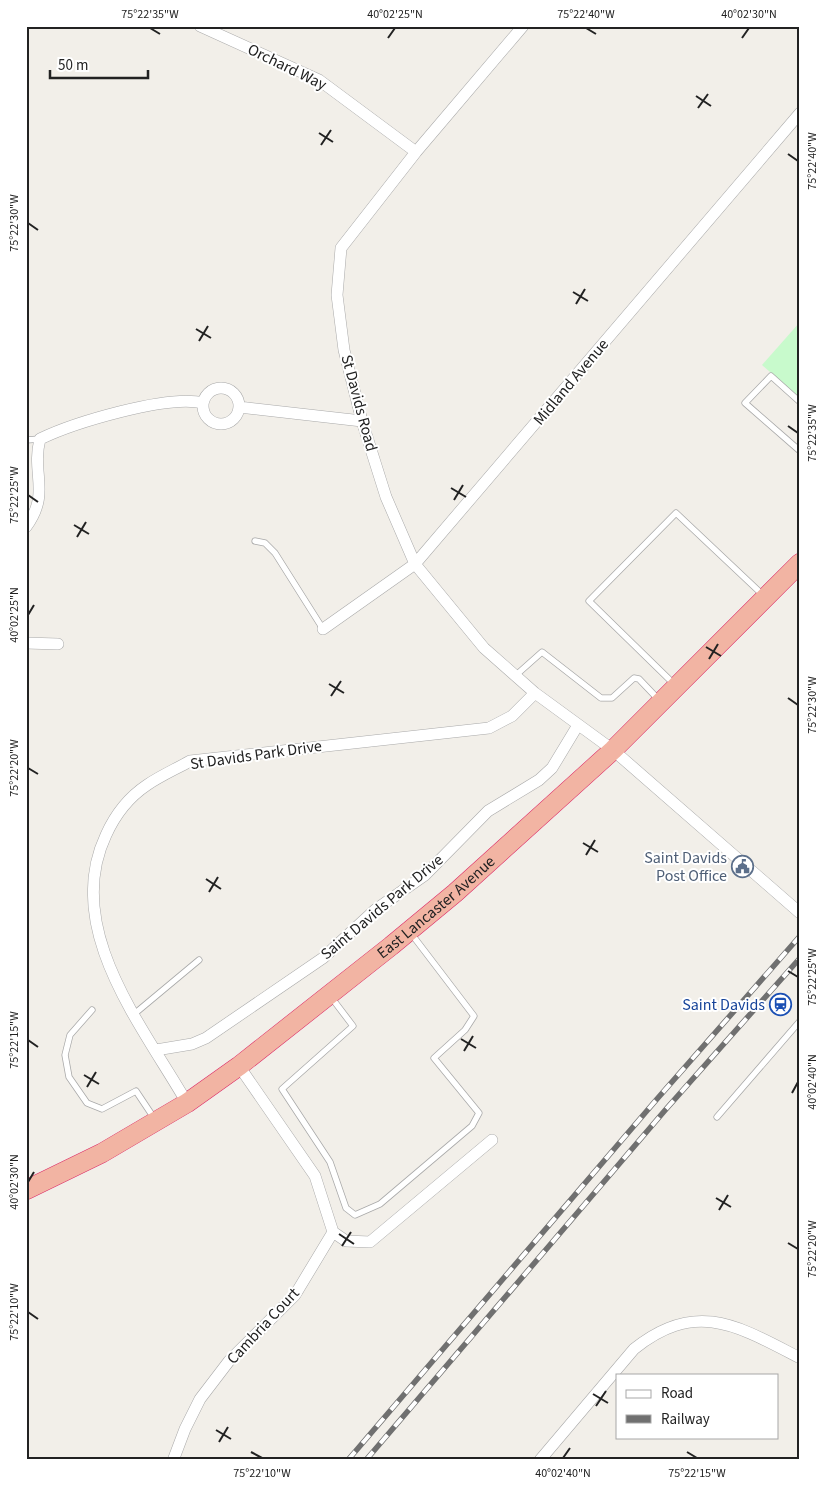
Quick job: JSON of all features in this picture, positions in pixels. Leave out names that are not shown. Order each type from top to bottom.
[{"type":"highway","name":"East Lancaster Avenue","points":[[26,1190],[102,1153],[187,1103],[239,1066],[409,931],[455,893],[613,750],[765,597],[796,569]]},
{"type":"street","name":"Orchard Way","points":[[201,26],[319,80],[416,152]]},
{"type":"street","name":"St Davids Road","points":[[524,26],[416,152],[341,248],[337,295],[344,350],[362,422],[386,497],[416,564],[484,648],[534,693],[613,750],[800,913]]},
{"type":"street","name":"Midland Avenue","points":[[323,629],[416,564],[800,114]]},
{"type":"street","points":[[222,388],[234,394],[239,407],[235,418],[220,424],[207,417],[203,404],[210,392],[222,388]]},
{"type":"street","points":[[26,527],[36,513],[41,489],[36,453],[40,439],[105,415],[187,401],[203,404]]},
{"type":"street","points":[[239,407],[362,422]]},
{"type":"street","points":[[26,643],[58,644]]},
{"type":"street","name":"St Davids Park Drive","points":[[187,1103],[126,1004],[99,938],[92,892],[95,864],[109,830],[120,811],[147,785],[190,761],[489,728],[512,716],[534,693]]},
{"type":"street","name":"Saint Davids Park Drive","points":[[156,1050],[192,1044],[206,1038],[323,958],[375,910],[424,876],[488,811],[539,780],[552,768],[578,725]]},
{"type":"street","points":[[239,1066],[315,1176],[333,1232],[346,1241],[370,1242],[492,1140]]},
{"type":"street","name":"Cambria Court","points":[[174,1458],[185,1429],[200,1399],[229,1361],[295,1295],[333,1232]]},
{"type":"street","points":[[540,1460],[634,1349],[667,1327],[706,1321],[727,1324],[743,1328],[800,1358]]},
{"type":"lane","points":[[800,402],[771,376],[745,403],[800,451]]},
{"type":"lane","points":[[26,440],[40,439]]},
{"type":"lane","points":[[676,686],[588,601],[676,513],[765,597]]},
{"type":"lane","points":[[255,541],[265,543],[275,553],[323,629]]},
{"type":"lane","points":[[516,676],[542,652],[601,698],[612,698],[634,678],[638,679],[661,702]]},
{"type":"lane","points":[[329,994],[353,1026],[282,1089],[330,1162],[346,1208],[355,1215],[380,1204],[472,1126],[479,1113],[434,1058],[465,1030],[474,1016],[409,931]]},
{"type":"lane","points":[[133,1015],[199,960]]},
{"type":"lane","points":[[92,1010],[70,1035],[65,1055],[69,1078],[87,1103],[102,1109],[136,1091],[157,1122]]},
{"type":"lane","points":[[717,1117],[800,1021]]},
{"type":"green space","points":[[800,322],[800,398],[762,365]]},
{"type":"railway","points":[[348,1460],[657,1099],[800,936]]},
{"type":"railway","points":[[366,1460],[667,1108],[800,958]]},
{"type":"place","name":"Saint Davids Post Office","points":[[743,867]]},
{"type":"place","name":"Saint Davids","points":[[781,1005]]}]
